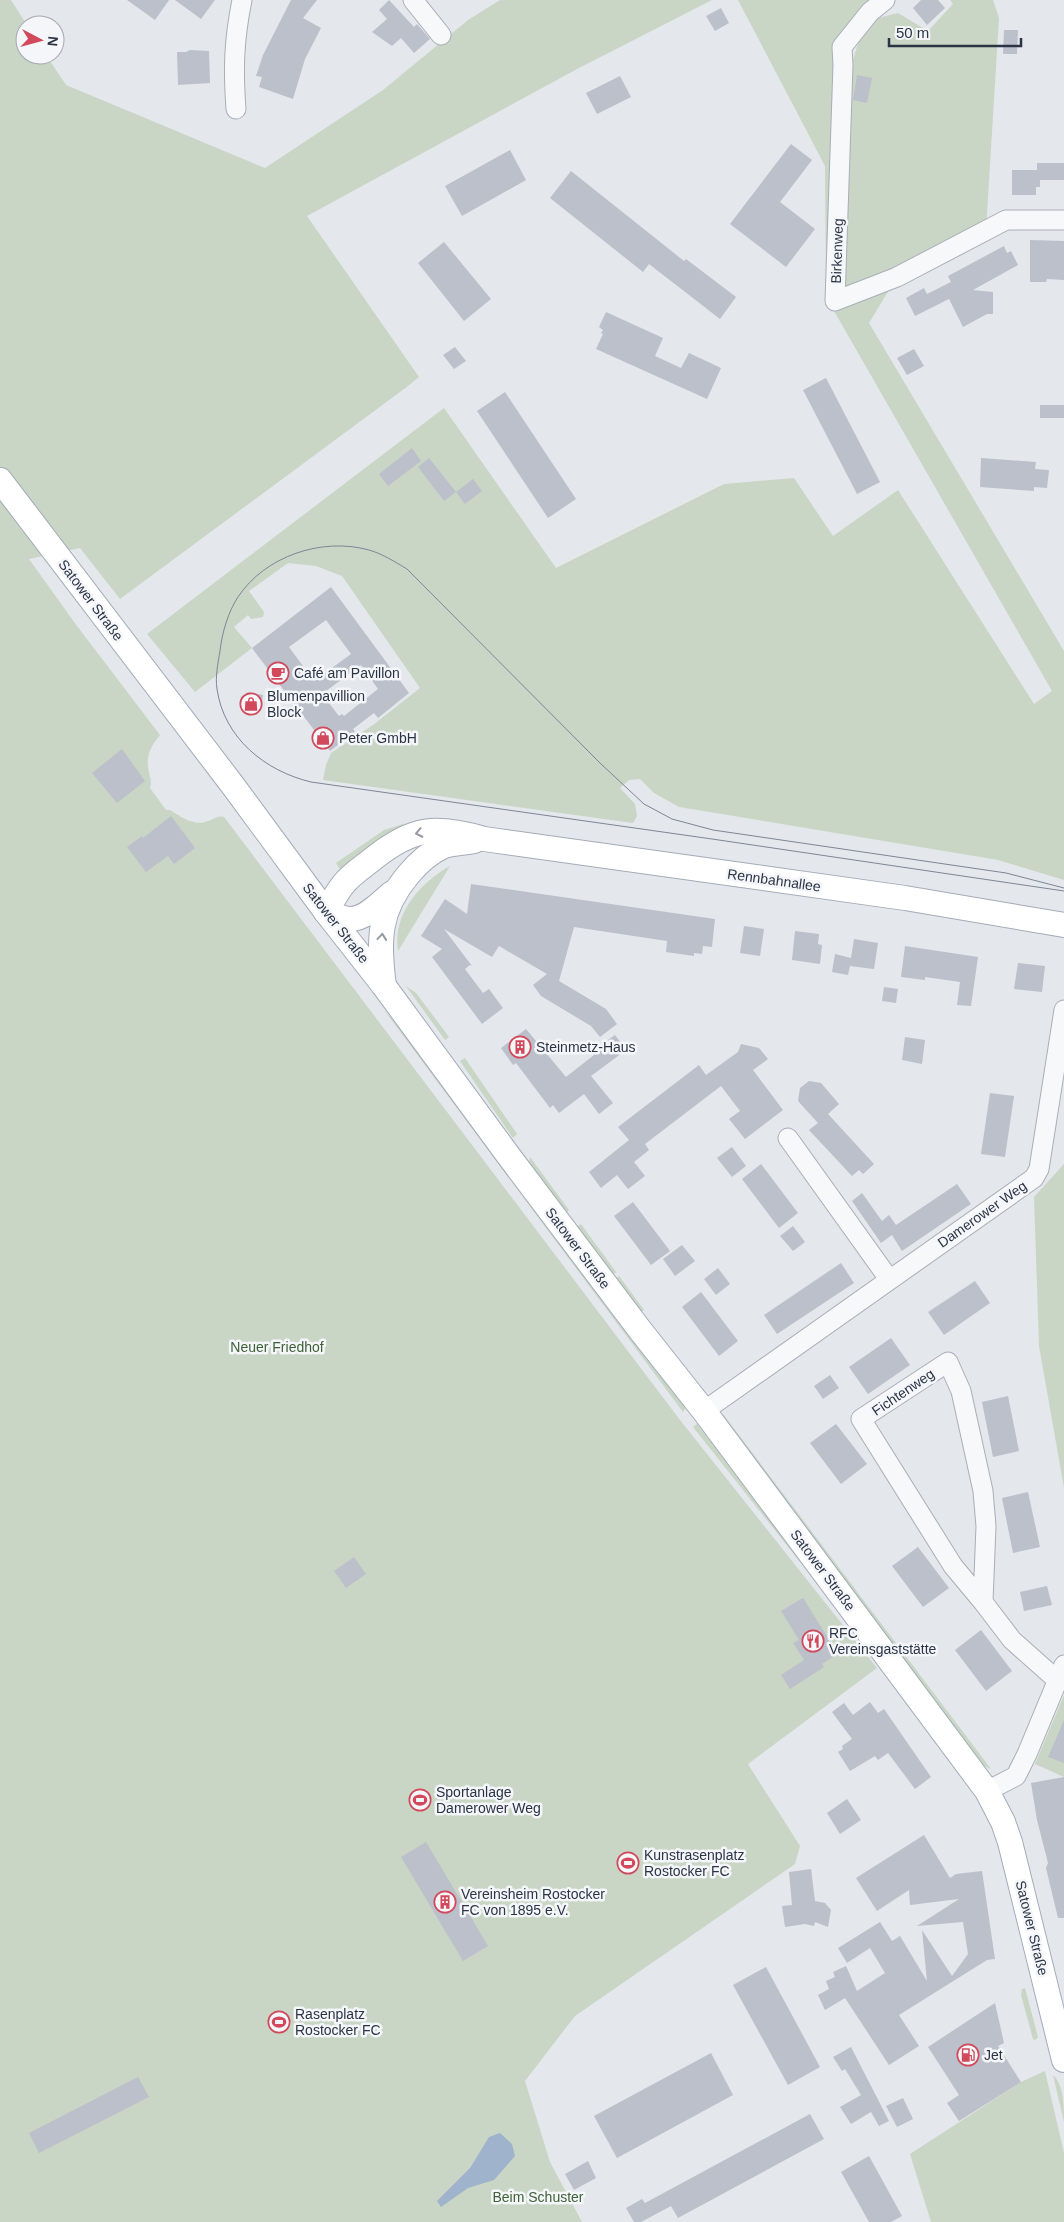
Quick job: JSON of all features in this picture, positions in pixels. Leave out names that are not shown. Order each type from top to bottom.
[{"type":"main road","name":"Satower Straße","points":[[0,480],[384,986],[534,1190],[704,1411],[987,1791],[1003,1822],[1010,1842],[1064,2060]]},
{"type":"main road","name":"Rennbahnallee","points":[[484,839],[446,846],[430,853],[394,891],[362,916],[348,919],[326,912],[342,884],[394,843],[411,834],[443,831],[463,833],[484,839],[905,898],[1064,925]]},
{"type":"main road","name":"Rennbahnallee","points":[[384,986],[381,962],[384,914],[394,891]]},
{"type":"street","points":[[236,109],[233,70],[234,45],[242,0]]},
{"type":"street","points":[[413,0],[441,35]]},
{"type":"street","name":"Birkenweg","points":[[885,0],[870,12],[842,47],[844,65],[835,301],[897,277],[1006,220],[1064,220]]},
{"type":"street","name":"Damerower Weg","points":[[704,1411],[1034,1178],[1039,1169],[1064,1010]]},
{"type":"street","points":[[788,1138],[890,1279]]},
{"type":"street","name":"Fichtenweg","points":[[983,1602],[986,1526],[983,1491],[961,1391],[948,1362],[861,1419],[953,1566],[1012,1640],[1061,1673],[1016,1776],[987,1791]]},
{"type":"green space","points":[[0,0],[11,0],[21,15],[15,15],[15,65],[53,65],[66,85],[265,168],[383,90],[468,20],[500,0],[712,0],[577,69],[307,216],[419,377],[120,599],[80,548],[29,559],[160,735],[150,752],[148,766],[151,782],[150,788],[166,810],[170,810],[179,816],[198,823],[224,817],[680,1420],[877,1668],[748,1764],[800,1846],[795,1864],[575,2016],[525,2081],[550,2162],[582,2222],[0,2222]]},
{"type":"green space","points":[[738,0],[881,0],[849,35],[838,109],[860,37],[874,19],[898,13],[928,31],[953,4],[950,0],[993,0],[999,18],[986,230],[897,277],[869,323],[1064,651],[1064,880],[998,860],[679,807],[654,793],[640,779],[629,780],[620,788],[635,804],[637,816],[633,823],[323,780],[331,753],[373,725],[420,688],[342,576],[316,566],[288,563],[249,591],[264,612],[263,617],[251,619],[248,615],[234,627],[252,648],[195,692],[147,634],[444,408],[556,568],[724,484],[794,478],[833,536],[898,490],[1034,704],[1052,691],[830,304],[826,287],[825,166]]},
{"type":"green space","points":[[406,823],[386,835],[340,869],[336,863],[384,830]]},
{"type":"green space","points":[[450,866],[398,951],[397,937],[399,924],[410,901],[428,881]]},
{"type":"green space","points":[[406,986],[416,993],[449,1037],[445,1040]]},
{"type":"green space","points":[[384,1010],[421,1050],[686,1407],[683,1412]]},
{"type":"green space","points":[[465,1058],[517,1134],[513,1138],[460,1061]]},
{"type":"green space","points":[[530,1157],[569,1210],[565,1214],[529,1166]]},
{"type":"green space","points":[[1064,1164],[1064,1488],[1039,1346],[1034,1197]]},
{"type":"green space","points":[[581,1224],[616,1272],[612,1276],[576,1228]]},
{"type":"green space","points":[[619,1276],[644,1310],[640,1313],[615,1279]]},
{"type":"green space","points":[[723,1414],[991,1769],[982,1765],[723,1421]]},
{"type":"green space","points":[[697,1424],[865,1638],[866,1645],[693,1427]]},
{"type":"green space","points":[[1064,1695],[1064,1777],[1035,1764]]},
{"type":"green space","points":[[1025,1988],[1038,2037],[1035,2040],[1033,2039],[1021,1995],[1022,1989]]},
{"type":"green space","points":[[1045,2071],[1064,2153],[1064,2222],[931,2222],[910,2154],[1021,2082]]},
{"type":"green space","points":[[1053,2075],[1057,2079],[1061,2090],[1064,2122]]},
{"type":"water","points":[[500,2133],[512,2144],[515,2156],[494,2180],[468,2188],[441,2207],[437,2201],[470,2168],[489,2137]]},
{"type":"building","points":[[127,0],[169,0],[155,20]]},
{"type":"building","points":[[175,0],[215,0],[201,19]]},
{"type":"building","points":[[291,0],[317,0],[303,18],[321,28],[305,59],[293,99],[259,87],[262,77],[256,76],[263,55]]},
{"type":"building","points":[[389,0],[414,27],[417,24],[430,39],[414,53],[401,38],[392,46],[372,32],[387,19],[379,10]]},
{"type":"building","points":[[921,0],[938,0],[945,8],[927,25],[913,8]]},
{"type":"building","points":[[721,8],[729,23],[715,31],[706,16]]},
{"type":"building","points":[[1004,30],[1018,30],[1017,54],[1003,54]]},
{"type":"building","points":[[190,50],[209,51],[210,83],[178,85],[177,52]]},
{"type":"building","points":[[857,75],[872,78],[867,103],[853,100]]},
{"type":"building","points":[[620,76],[631,97],[597,114],[586,93]]},
{"type":"building","points":[[791,144],[812,160],[780,202],[815,229],[786,267],[730,224]]},
{"type":"building","points":[[510,150],[526,180],[462,216],[445,186]]},
{"type":"building","points":[[1037,163],[1064,163],[1064,180],[1040,180],[1040,187],[1036,187],[1036,195],[1012,195],[1012,170],[1037,170]]},
{"type":"building","points":[[571,171],[684,261],[686,259],[736,297],[720,319],[649,264],[643,272],[550,198]]},
{"type":"building","points":[[1030,240],[1064,241],[1064,280],[1047,279],[1046,282],[1030,282]]},
{"type":"building","points":[[444,242],[491,299],[464,321],[418,263]]},
{"type":"building","points":[[1004,246],[1007,253],[1011,251],[1018,265],[973,290],[993,292],[993,314],[987,314],[963,327],[949,299],[915,316],[906,298],[924,288],[927,294],[951,282],[948,276]]},
{"type":"building","points":[[606,312],[663,338],[655,356],[681,368],[689,353],[721,368],[707,399],[596,349],[603,334],[601,333],[603,330],[599,327]]},
{"type":"building","points":[[455,347],[466,361],[454,369],[443,355]]},
{"type":"building","points":[[914,349],[924,366],[907,375],[897,358]]},
{"type":"building","points":[[826,378],[880,482],[857,494],[803,390]]},
{"type":"building","points":[[505,392],[576,499],[548,518],[477,411]]},
{"type":"building","points":[[1040,405],[1064,405],[1064,418],[1040,418]]},
{"type":"building","points":[[412,448],[421,461],[388,486],[379,474]]},
{"type":"building","points":[[429,458],[456,492],[444,501],[418,467]]},
{"type":"building","points":[[981,458],[1036,462],[1035,469],[1049,470],[1047,488],[1034,487],[1034,491],[980,487]]},
{"type":"building","points":[[473,479],[482,491],[465,504],[456,492]]},
{"type":"building","points":[[331,587],[409,693],[378,718],[374,713],[353,729],[355,732],[330,751],[252,648]],"holes":[[[326,620],[351,654],[314,681],[289,647]],[[361,665],[378,689],[344,716],[342,714],[339,716],[322,694]]]},
{"type":"building","name":"Blumenpavillion Block","points":[[248,692],[263,695],[261,710],[253,715],[244,713],[240,706],[241,697]]},
{"type":"building","points":[[122,749],[145,781],[117,803],[92,773]]},
{"type":"building","points":[[171,816],[195,848],[174,864],[168,856],[146,872],[127,847],[142,836],[143,838]]},
{"type":"building","points":[[471,884],[715,919],[712,947],[703,946],[702,954],[694,953],[694,956],[666,952],[667,941],[574,927],[559,981],[606,1009],[617,1024],[600,1037],[591,1026],[541,996],[533,985],[547,974],[499,946],[492,957],[444,929],[472,966],[470,965],[465,969],[483,993],[489,989],[503,1008],[482,1024],[432,957],[442,949],[421,936],[445,899],[467,914]]},
{"type":"building","points":[[744,926],[764,929],[760,956],[740,953]]},
{"type":"building","points":[[795,931],[819,934],[818,944],[822,945],[820,964],[792,960]]},
{"type":"building","points":[[854,939],[878,943],[874,969],[850,966],[848,975],[832,972],[835,954],[851,958]]},
{"type":"building","points":[[905,946],[978,957],[971,1006],[957,1005],[960,982],[925,977],[925,980],[901,977]]},
{"type":"building","points":[[1018,963],[1045,966],[1042,992],[1014,989]]},
{"type":"building","points":[[884,987],[898,989],[896,1003],[882,1001]]},
{"type":"building","points":[[526,1029],[566,1077],[594,1055],[591,1052],[615,1035],[626,1050],[591,1076],[613,1103],[599,1114],[584,1094],[559,1113],[553,1105],[550,1108],[516,1063],[513,1065],[501,1048]]},
{"type":"building","points":[[905,1037],[925,1040],[922,1064],[902,1060]]},
{"type":"building","points":[[741,1044],[759,1048],[768,1059],[753,1070],[783,1110],[745,1139],[729,1119],[740,1111],[721,1086],[645,1144],[649,1150],[634,1162],[645,1176],[628,1189],[617,1175],[601,1188],[589,1172],[629,1140],[618,1127],[699,1065],[706,1075],[738,1052]]},
{"type":"building","points":[[809,1081],[821,1083],[839,1104],[828,1114],[874,1164],[863,1174],[859,1170],[852,1176],[809,1130],[818,1123],[798,1101],[800,1088]]},
{"type":"building","points":[[990,1093],[1014,1096],[1005,1157],[981,1154]]},
{"type":"building","points":[[732,1147],[746,1166],[732,1177],[717,1158]]},
{"type":"building","points":[[761,1164],[798,1213],[779,1228],[742,1179]]},
{"type":"building","points":[[957,1184],[971,1204],[902,1251],[892,1235],[881,1243],[852,1201],[862,1193],[882,1221],[889,1215],[896,1225]]},
{"type":"building","points":[[633,1202],[670,1251],[651,1265],[614,1216]]},
{"type":"building","points":[[793,1226],[805,1242],[793,1251],[780,1236]]},
{"type":"building","points":[[682,1245],[695,1261],[675,1276],[663,1259]]},
{"type":"building","points":[[841,1263],[854,1283],[777,1334],[764,1315]]},
{"type":"building","points":[[718,1268],[730,1284],[716,1295],[704,1279]]},
{"type":"building","points":[[975,1281],[990,1303],[944,1335],[928,1312]]},
{"type":"building","points":[[701,1292],[738,1341],[719,1356],[682,1307]]},
{"type":"building","points":[[891,1338],[910,1365],[868,1394],[849,1367]]},
{"type":"building","points":[[830,1375],[839,1388],[823,1399],[814,1386]]},
{"type":"building","points":[[1008,1396],[1019,1451],[993,1457],[982,1402]]},
{"type":"building","points":[[836,1424],[867,1464],[841,1484],[810,1443]]},
{"type":"building","points":[[1028,1492],[1040,1547],[1013,1553],[1002,1498]]},
{"type":"building","points":[[918,1547],[949,1588],[923,1607],[892,1566]]},
{"type":"building","points":[[354,1557],[366,1574],[346,1588],[334,1571]]},
{"type":"building","points":[[1047,1586],[1052,1605],[1024,1611],[1020,1592]]},
{"type":"building","name":"RFC Vereinsgaststätte","points":[[803,1598],[838,1654],[822,1664],[824,1667],[790,1689],[781,1675],[804,1660],[793,1643],[799,1640],[781,1611]]},
{"type":"building","points":[[981,1630],[1012,1671],[986,1691],[955,1650]]},
{"type":"building","points":[[870,1702],[878,1713],[884,1709],[931,1777],[915,1789],[888,1753],[878,1760],[875,1756],[850,1771],[838,1752],[843,1749],[842,1746],[852,1739],[832,1712],[844,1703],[853,1715]]},
{"type":"building","points":[[1064,1720],[1064,1763],[1048,1757]]},
{"type":"building","points":[[1064,1777],[1064,1918],[1058,1918],[1046,1868],[1048,1863],[1037,1820],[1031,1783]]},
{"type":"building","points":[[847,1799],[861,1820],[840,1834],[827,1813]]},
{"type":"building","points":[[924,1835],[950,1878],[956,1874],[982,1871],[995,1959],[987,1960],[899,2015],[919,2046],[889,2065],[845,1998],[825,2010],[818,1995],[829,1989],[826,1981],[835,1977],[833,1972],[846,1966],[857,1991],[885,1973],[870,1948],[847,1963],[838,1948],[880,1922],[892,1941],[900,1936],[927,1981],[922,1930],[952,1976],[968,1954],[963,1922],[917,1926],[959,1899],[910,1905],[909,1890],[877,1911],[856,1878]]},
{"type":"building","name":"Vereinsheim Rostocker FC von 1895 e.V.","points":[[426,1842],[488,1946],[463,1961],[401,1857]]},
{"type":"building","points":[[811,1869],[815,1901],[825,1903],[831,1910],[828,1927],[815,1922],[814,1926],[805,1924],[785,1927],[782,1906],[792,1905],[789,1872]]},
{"type":"building","points":[[766,1967],[820,2067],[788,2085],[733,1985]]},
{"type":"building","name":"Jet","points":[[995,2003],[1004,2043],[998,2046],[1021,2082],[959,2121],[947,2103],[959,2095],[928,2047]]},
{"type":"building","points":[[851,2047],[889,2121],[879,2126],[871,2112],[851,2124],[840,2107],[861,2095],[845,2069],[842,2071],[833,2057]]},
{"type":"building","points":[[711,2053],[733,2095],[617,2158],[594,2116]]},
{"type":"building","points":[[138,2077],[149,2097],[39,2153],[29,2133]]},
{"type":"building","points":[[903,2098],[913,2119],[897,2127],[886,2106]]},
{"type":"building","points":[[810,2114],[824,2139],[678,2218],[671,2206],[641,2222],[634,2222],[626,2208],[642,2199],[645,2203]]},
{"type":"building","points":[[869,2156],[902,2216],[891,2222],[869,2222],[841,2172]]},
{"type":"building","points":[[588,2161],[596,2178],[574,2190],[565,2174]]},
{"type":"tram line","points":[[1064,888],[1006,873],[713,830],[672,819],[644,804],[600,763],[407,569],[369,550],[332,546],[314,548],[296,553],[279,561],[249,583],[234,603],[226,623],[216,680],[221,707],[228,723],[249,750],[263,761],[294,777],[311,782],[1064,891]]},
{"type":"place","name":"Café am Pavillon","points":[[278,673]]},
{"type":"place","name":"Blumenpavillion Block","points":[[251,704]]},
{"type":"place","name":"Peter GmbH","points":[[323,738]]},
{"type":"place","name":"Steinmetz-Haus","points":[[520,1047]]},
{"type":"place","name":"RFC Vereinsgaststätte","points":[[813,1641]]},
{"type":"place","name":"Sportanlage Damerower Weg","points":[[420,1800]]},
{"type":"place","name":"Kunstrasenplatz Rostocker FC","points":[[628,1863]]},
{"type":"place","name":"Vereinsheim Rostocker FC von 1895 e.V.","points":[[445,1902]]},
{"type":"place","name":"Rasenplatz Rostocker FC","points":[[279,2022]]},
{"type":"place","name":"Jet","points":[[968,2055]]},
{"type":"park label","name":"Neuer Friedhof","points":[[277,1347]]},
{"type":"park label","name":"Beim Schuster","points":[[538,2197]]}]
